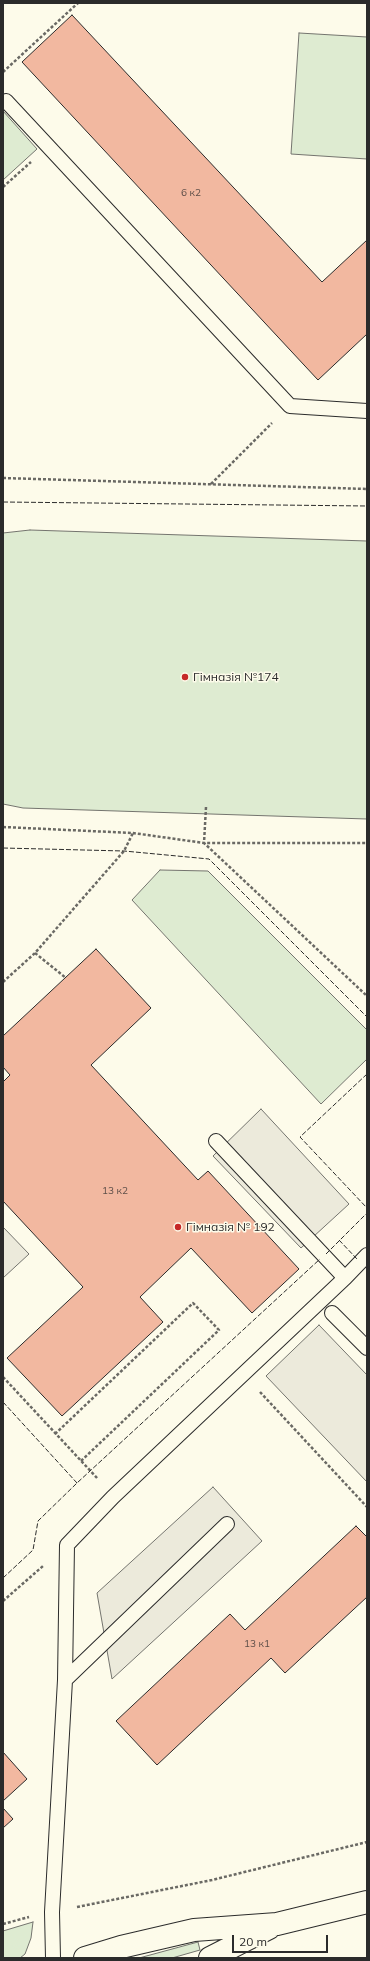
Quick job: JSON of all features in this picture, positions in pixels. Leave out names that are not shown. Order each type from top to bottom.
[{"type":"street","points":[[85,1958],[122,1947],[194,1930],[277,1924],[367,1902]]},
{"type":"street","points":[[210,1958],[277,1924]]},
{"type":"lane","points":[[6,101],[47,147],[290,406],[367,411]]},
{"type":"lane","points":[[216,1141],[345,1278]]},
{"type":"lane","points":[[53,1958],[52,1912],[65,1680],[67,1545],[114,1497],[243,1373],[345,1278],[367,1255]]},
{"type":"lane","points":[[332,1313],[367,1348]]},
{"type":"lane","points":[[65,1680],[227,1524]]},
{"type":"path","points":[[3,72],[78,3]]},
{"type":"path","points":[[3,187],[47,147]]},
{"type":"path","points":[[211,484],[290,406]]},
{"type":"path","points":[[3,478],[367,489]]},
{"type":"path","points":[[206,807],[204,843],[367,996]]},
{"type":"path","points":[[3,827],[133,833],[204,843],[367,843]]},
{"type":"path","points":[[3,982],[35,954],[124,851],[133,833]]},
{"type":"path","points":[[35,954],[66,978]]},
{"type":"path","points":[[55,1434],[194,1303],[220,1330],[81,1461]]},
{"type":"path","points":[[243,1373],[367,1507]]},
{"type":"path","points":[[3,1377],[114,1497]]},
{"type":"path","points":[[3,1601],[67,1545]]},
{"type":"path","points":[[79,1907],[212,1880],[367,1842]]},
{"type":"path","points":[[3,1924],[22,1919]]},
{"type":"green space","points":[[299,33],[367,37],[367,159],[291,154]]},
{"type":"green space","points":[[3,111],[37,149],[3,180]]},
{"type":"green space","name":"Гімназія №174","points":[[30,530],[367,541],[367,819],[23,808],[3,804],[3,533]]},
{"type":"green space","points":[[160,870],[208,871],[367,1030],[367,1059],[321,1104],[132,900]]},
{"type":"green space","points":[[33,1922],[31,1938],[25,1954],[20,1958],[3,1958],[3,1931]]},
{"type":"green space","points":[[198,1942],[200,1950],[172,1958],[139,1958]]},
{"type":"shaded area","points":[[261,1109],[349,1204],[301,1248],[213,1156]]},
{"type":"shaded area","points":[[3,1227],[29,1254],[3,1278]]},
{"type":"shaded area","points":[[319,1325],[367,1375],[367,1482],[266,1376]]},
{"type":"shaded area","points":[[213,1487],[262,1541],[112,1679],[97,1593]]},
{"type":"building","points":[[72,15],[322,282],[367,240],[367,334],[318,380],[22,62]]},
{"type":"building","points":[[96,949],[151,1008],[91,1065],[198,1180],[208,1171],[299,1269],[252,1313],[191,1248],[140,1297],[163,1322],[62,1416],[7,1358],[83,1287],[3,1201],[3,1082],[10,1075],[3,1067],[3,1036]]},
{"type":"building","points":[[356,1526],[367,1537],[367,1597],[285,1673],[271,1658],[157,1765],[116,1721],[230,1614],[245,1630]]},
{"type":"building","points":[[3,1752],[27,1779],[3,1801]]},
{"type":"building","points":[[3,1808],[13,1819],[3,1828]]},
{"type":"fence","points":[[3,502],[367,506]]},
{"type":"fence","points":[[3,848],[124,851],[209,859],[367,1017]]},
{"type":"fence","points":[[367,1074],[300,1137],[367,1208]]},
{"type":"fence","points":[[326,1254],[367,1213]]},
{"type":"fence","points":[[339,1240],[357,1259]]},
{"type":"fence","points":[[3,1578],[33,1550],[38,1521],[77,1483],[320,1259]]},
{"type":"fence","points":[[3,1402],[77,1483]]},
{"type":"place","name":"Гімназія №174","points":[[185,677]]},
{"type":"place","name":"Гімназія № 192","points":[[178,1227]]}]
